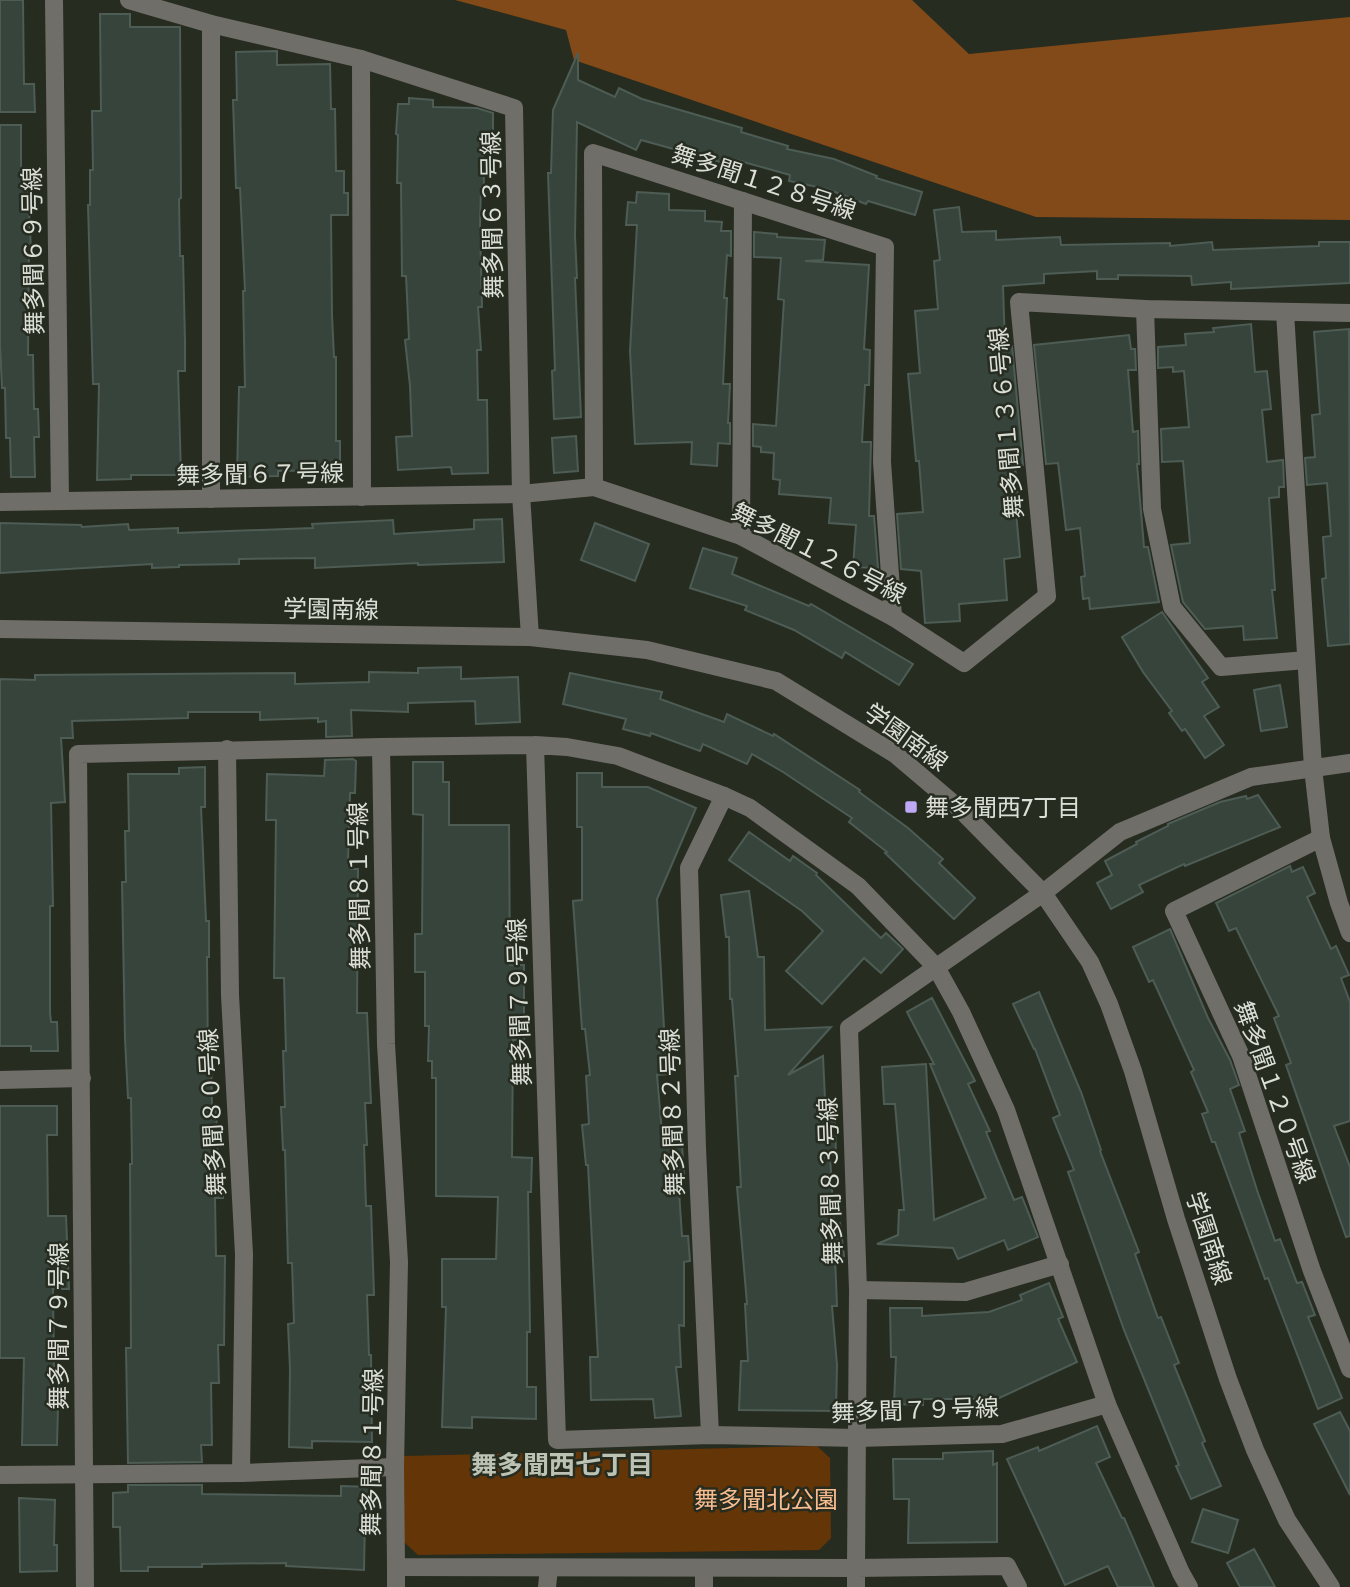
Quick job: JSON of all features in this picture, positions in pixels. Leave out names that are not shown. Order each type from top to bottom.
[{"type":"street","name":"舞多聞６９号線","points":[[54,0],[60,501]]},
{"type":"street","name":"舞多聞６３号線","points":[[129,0],[211,24],[361,59],[514,108],[521,494],[530,637]]},
{"type":"street","points":[[211,24],[211,499]]},
{"type":"street","points":[[361,59],[362,497]]},
{"type":"street","name":"舞多聞１２８号線","points":[[594,486],[593,153],[885,247],[882,462],[893,617]]},
{"type":"street","points":[[741,536],[743,201]]},
{"type":"street","name":"舞多聞１３６号線","points":[[964,663],[1047,596],[1019,302],[1145,309],[1350,313]]},
{"type":"street","points":[[1145,309],[1152,509],[1172,607],[1222,667],[1306,660]]},
{"type":"street","points":[[1285,312],[1312,768],[1321,838],[1344,903],[1350,933]]},
{"type":"street","name":"舞多聞１２６号線","points":[[521,494],[594,486],[741,536],[893,617],[964,663]]},
{"type":"street","name":"舞多聞６７号線","points":[[0,502],[521,494]]},
{"type":"street","name":"学園南線","points":[[0,629],[530,637],[647,650],[776,681],[895,754],[961,810],[1043,893],[1090,962],[1109,1004],[1133,1071],[1176,1219],[1242,1415],[1287,1520],[1331,1587]]},
{"type":"street","name":"舞多聞７９号線","points":[[85,1587],[78,754],[227,749],[535,745],[567,747],[618,756],[750,808],[858,886],[936,967],[961,1012],[1006,1110],[1107,1404],[1002,1434],[557,1440],[535,745]]},
{"type":"street","name":"舞多聞８１号線","points":[[381,747],[386,1044],[399,1262],[396,1567],[1007,1566],[1018,1587]]},
{"type":"street","name":"舞多聞８０号線","points":[[227,749],[230,995],[244,1254],[241,1472]]},
{"type":"street","points":[[936,967],[1043,893],[1120,832],[1251,777],[1350,763]]},
{"type":"street","name":"舞多聞８２号線","points":[[710,1436],[696,1148],[689,868],[724,796]]},
{"type":"street","name":"舞多聞１２０号線","points":[[1321,838],[1174,911],[1241,1056],[1312,1271],[1350,1369]]},
{"type":"street","name":"舞多聞８３号線","points":[[857,1438],[858,1290],[849,1028],[936,967]]},
{"type":"street","points":[[0,1080],[82,1078]]},
{"type":"street","points":[[858,1290],[965,1292],[1060,1264]]},
{"type":"street","points":[[1107,1404],[1189,1587]]},
{"type":"street","points":[[856,1587],[857,1438]]},
{"type":"street","points":[[0,1475],[395,1467]]},
{"type":"street","points":[[396,1567],[396,1587]]},
{"type":"street","points":[[547,1587],[549,1567]]},
{"type":"street","points":[[704,1568],[704,1587]]},
{"type":"green space","name":"舞多聞北公園","points":[[817,1446],[830,1458],[831,1538],[819,1550],[418,1555],[404,1542],[404,1456]]},
{"type":"shaded area","points":[[455,0],[912,0],[969,54],[1350,17],[1350,220],[1036,217],[574,60],[566,30]]},
{"type":"building","points":[[0,0],[23,0],[24,84],[34,84],[35,112],[0,112]]},
{"type":"building","points":[[100,14],[130,14],[130,27],[180,27],[179,199],[185,341],[185,371],[178,371],[181,475],[131,475],[131,479],[97,480],[99,384],[93,384],[88,205],[90,170],[93,170],[92,111],[101,111]]},
{"type":"building","points":[[277,51],[277,65],[330,64],[331,109],[335,109],[336,171],[344,171],[344,193],[348,193],[348,215],[331,215],[336,441],[340,441],[340,470],[278,471],[278,476],[237,477],[239,387],[245,387],[245,291],[240,188],[236,188],[233,100],[237,100],[236,52]]},
{"type":"building","points":[[578,53],[578,80],[615,97],[619,88],[642,99],[742,128],[741,132],[788,146],[787,149],[834,159],[877,176],[876,178],[922,192],[915,215],[868,201],[866,204],[827,189],[789,181],[790,175],[733,159],[731,165],[641,140],[636,150],[577,122],[575,278],[581,417],[554,419],[552,371],[555,370],[548,173],[551,173],[553,110]]},
{"type":"building","points":[[409,98],[433,100],[433,107],[477,108],[493,113],[493,142],[483,142],[484,187],[481,187],[480,225],[482,307],[478,307],[481,350],[477,350],[478,400],[487,400],[488,473],[452,474],[451,467],[398,470],[396,437],[412,436],[405,340],[409,339],[406,276],[402,276],[401,183],[397,183],[396,134],[398,104],[409,104]]},
{"type":"building","points":[[0,125],[21,125],[21,171],[27,171],[31,250],[28,355],[33,355],[34,409],[38,409],[39,437],[34,437],[35,477],[11,477],[10,438],[6,438],[5,388],[2,388],[0,344]]},
{"type":"building","points":[[637,192],[669,194],[669,210],[705,211],[705,221],[722,222],[721,231],[731,231],[731,256],[727,255],[724,298],[727,298],[723,384],[730,384],[730,444],[718,443],[717,466],[691,464],[692,442],[635,444],[630,351],[637,225],[626,225],[628,202],[636,203]]},
{"type":"building","points":[[959,207],[962,232],[996,231],[996,240],[1060,237],[1061,245],[1170,243],[1170,246],[1212,242],[1213,250],[1319,246],[1319,242],[1350,242],[1350,283],[1231,289],[1231,282],[1192,285],[1191,276],[1118,275],[1118,279],[1097,279],[1097,271],[1044,274],[1044,283],[1003,286],[1005,346],[1012,346],[1023,465],[1015,466],[1020,557],[1004,559],[1007,600],[959,604],[960,621],[925,623],[921,571],[901,569],[897,514],[923,512],[908,374],[920,373],[915,311],[938,309],[934,261],[940,260],[934,210]]},
{"type":"building","points":[[754,232],[777,234],[777,237],[825,240],[823,260],[805,261],[869,265],[864,349],[870,350],[869,385],[865,385],[862,442],[871,442],[869,516],[874,516],[878,568],[853,567],[856,525],[829,523],[831,498],[779,494],[780,480],[773,479],[774,453],[761,452],[761,447],[753,446],[753,424],[776,426],[784,300],[778,299],[781,258],[754,257]]},
{"type":"building","points":[[1251,324],[1255,372],[1267,371],[1271,409],[1262,410],[1267,462],[1283,460],[1284,487],[1279,487],[1279,497],[1269,498],[1275,590],[1272,590],[1277,638],[1244,640],[1243,626],[1205,629],[1183,602],[1171,545],[1190,543],[1183,461],[1162,462],[1161,429],[1189,427],[1184,371],[1173,372],[1173,367],[1158,368],[1158,347],[1186,345],[1185,334],[1214,332],[1213,328]]},
{"type":"building","points":[[1349,329],[1350,644],[1328,646],[1322,579],[1326,578],[1323,537],[1331,536],[1327,483],[1307,485],[1305,458],[1315,457],[1312,415],[1320,414],[1314,332]]},
{"type":"building","points":[[1129,335],[1131,349],[1135,349],[1136,370],[1128,370],[1133,432],[1138,431],[1137,464],[1144,547],[1148,547],[1159,602],[1090,609],[1089,598],[1083,599],[1081,577],[1085,576],[1080,528],[1066,530],[1058,463],[1046,464],[1034,345]]},
{"type":"building","points":[[576,436],[578,471],[554,473],[552,438]]},
{"type":"building","points":[[502,519],[504,562],[315,568],[315,558],[239,559],[239,564],[152,568],[152,564],[0,573],[0,523],[82,527],[128,524],[129,530],[178,528],[178,533],[313,528],[312,524],[393,520],[394,534],[474,529],[474,520]]},
{"type":"building","points":[[595,523],[649,544],[635,581],[581,560]]},
{"type":"building","points":[[703,548],[737,558],[732,574],[809,606],[811,604],[913,664],[899,685],[845,652],[842,658],[794,630],[745,610],[747,606],[690,588]]},
{"type":"building","points":[[1162,612],[1208,678],[1202,682],[1219,707],[1204,716],[1224,745],[1205,758],[1185,729],[1182,731],[1169,713],[1172,711],[1143,672],[1122,637]]},
{"type":"building","points":[[461,667],[461,679],[518,677],[520,722],[476,724],[475,701],[408,703],[408,712],[351,710],[352,736],[326,737],[326,721],[318,722],[318,718],[260,720],[260,712],[188,712],[188,718],[72,721],[73,738],[61,738],[65,802],[51,803],[53,906],[50,906],[50,1013],[51,1022],[57,1022],[58,1051],[31,1051],[31,1046],[0,1046],[0,679],[35,680],[35,675],[295,673],[295,684],[369,682],[369,672],[418,673],[418,668]]},
{"type":"building","points":[[570,673],[662,692],[660,699],[724,722],[727,714],[773,736],[774,734],[860,790],[859,792],[908,828],[943,859],[939,863],[975,898],[954,919],[885,853],[887,852],[849,822],[852,818],[752,754],[747,764],[703,744],[700,751],[651,733],[650,736],[623,729],[626,719],[563,704]]},
{"type":"building","points":[[1280,685],[1287,727],[1261,731],[1254,690]]},
{"type":"building","points":[[325,760],[356,761],[355,793],[350,793],[348,862],[351,862],[351,869],[358,869],[357,1013],[367,1013],[371,1103],[365,1103],[367,1145],[364,1145],[366,1206],[371,1206],[374,1295],[367,1295],[372,1442],[312,1441],[312,1448],[289,1447],[288,1324],[294,1323],[292,1263],[288,1263],[281,1107],[285,1107],[284,978],[274,978],[276,820],[266,820],[267,774],[324,776]]},
{"type":"building","points":[[413,762],[443,762],[443,782],[449,782],[449,825],[509,825],[510,965],[524,965],[524,1040],[513,1040],[512,1157],[532,1158],[531,1192],[528,1192],[530,1332],[527,1332],[527,1387],[536,1387],[536,1419],[472,1417],[472,1428],[442,1427],[446,1307],[442,1307],[442,1259],[496,1259],[498,1197],[436,1196],[436,1078],[432,1078],[432,1061],[428,1061],[429,1026],[425,1026],[425,972],[415,972],[415,934],[422,934],[423,815],[413,814]]},
{"type":"building","points":[[205,767],[205,807],[201,807],[206,921],[209,921],[208,1060],[211,1060],[212,1108],[216,1108],[218,1162],[222,1162],[223,1198],[215,1198],[216,1256],[225,1256],[224,1345],[218,1345],[219,1383],[211,1383],[212,1445],[201,1445],[202,1462],[128,1463],[126,1348],[131,1348],[132,1164],[131,1098],[128,1098],[125,1039],[122,882],[126,882],[125,831],[129,831],[128,774],[179,774],[179,768]]},
{"type":"building","points":[[577,773],[602,773],[602,787],[648,787],[696,808],[657,899],[665,1046],[668,1045],[670,1074],[657,1075],[663,1144],[682,1143],[684,1176],[678,1176],[682,1236],[688,1236],[690,1261],[684,1262],[684,1326],[679,1325],[681,1367],[676,1367],[681,1416],[655,1418],[653,1399],[591,1400],[590,1357],[598,1357],[588,1165],[582,1125],[589,1124],[586,1076],[590,1075],[585,1029],[582,1029],[573,901],[582,900],[582,827],[577,827]]},
{"type":"building","points":[[1258,795],[1280,827],[1185,866],[1184,864],[1139,885],[1143,892],[1111,909],[1097,883],[1112,875],[1105,861],[1168,824],[1220,802]]},
{"type":"building","points":[[749,832],[790,861],[793,856],[817,873],[816,875],[881,938],[886,933],[903,949],[881,973],[864,958],[822,1004],[786,971],[823,931],[802,911],[729,860]]},
{"type":"building","points":[[1290,866],[1292,872],[1303,867],[1315,893],[1307,897],[1331,949],[1336,946],[1349,975],[1341,978],[1350,1002],[1350,1121],[1334,1126],[1350,1167],[1350,1236],[1346,1237],[1286,1065],[1291,1063],[1274,1018],[1279,1016],[1236,928],[1229,931],[1216,903]]},
{"type":"building","points":[[749,891],[758,957],[764,957],[765,1030],[831,1027],[788,1075],[823,1056],[826,1121],[835,1121],[836,1155],[830,1155],[834,1223],[840,1223],[844,1256],[835,1257],[837,1306],[832,1306],[837,1365],[836,1411],[739,1410],[741,1361],[748,1361],[747,1304],[737,1187],[741,1187],[735,1076],[738,1076],[730,999],[729,937],[726,937],[721,895]]},
{"type":"building","points":[[1170,929],[1208,1018],[1230,1060],[1239,1085],[1230,1089],[1245,1131],[1239,1133],[1257,1190],[1275,1241],[1280,1239],[1297,1283],[1302,1282],[1315,1315],[1308,1317],[1342,1398],[1318,1409],[1268,1278],[1265,1279],[1215,1142],[1212,1142],[1202,1114],[1208,1112],[1191,1072],[1194,1070],[1153,980],[1149,982],[1133,947]]},
{"type":"building","points":[[1039,992],[1081,1092],[1100,1151],[1139,1252],[1135,1254],[1158,1318],[1161,1317],[1179,1363],[1174,1365],[1205,1441],[1202,1443],[1221,1486],[1191,1499],[1124,1330],[1068,1172],[1074,1170],[1053,1118],[1060,1115],[1035,1049],[1013,1004]]},
{"type":"building","points":[[932,998],[975,1081],[968,1084],[990,1131],[986,1132],[1014,1200],[1022,1197],[1038,1237],[1008,1250],[1004,1240],[958,1259],[953,1248],[877,1244],[898,1235],[899,1210],[904,1210],[895,1104],[884,1104],[882,1067],[926,1064],[934,1220],[986,1198],[930,1064],[934,1064],[907,1012]]},
{"type":"building","points":[[0,1106],[57,1106],[57,1135],[47,1135],[48,1216],[66,1216],[69,1289],[53,1289],[54,1370],[59,1370],[57,1445],[22,1445],[24,1358],[0,1358]]},
{"type":"building","points":[[1049,1283],[1063,1317],[1058,1319],[1077,1362],[997,1399],[923,1399],[923,1405],[894,1404],[896,1357],[891,1357],[890,1308],[922,1308],[922,1316],[989,1312],[1022,1300],[1020,1295]]},
{"type":"building","points":[[1340,1412],[1350,1431],[1350,1495],[1314,1424]]},
{"type":"building","points":[[1097,1426],[1110,1457],[1096,1463],[1154,1587],[1118,1587],[1108,1566],[1065,1585],[1007,1459],[1038,1447],[1039,1451]]},
{"type":"building","points":[[993,1451],[993,1465],[997,1463],[997,1542],[908,1543],[909,1499],[894,1499],[893,1459],[943,1459],[943,1453]]},
{"type":"building","points":[[128,1485],[202,1485],[202,1494],[341,1496],[341,1486],[372,1487],[371,1518],[365,1518],[364,1570],[286,1566],[286,1563],[202,1564],[202,1567],[148,1567],[148,1571],[121,1571],[120,1527],[113,1527],[113,1493],[128,1492]]},
{"type":"building","points":[[19,1498],[55,1500],[54,1545],[57,1545],[57,1571],[20,1572]]},
{"type":"building","points":[[1203,1509],[1238,1520],[1228,1553],[1192,1542]]},
{"type":"building","points":[[1254,1549],[1275,1587],[1240,1587],[1227,1563]]},
{"type":"place","name":"舞多聞西7丁目","points":[[911,807]]},
{"type":"district","name":"舞多聞西七丁目","points":[[562,1465]]}]
